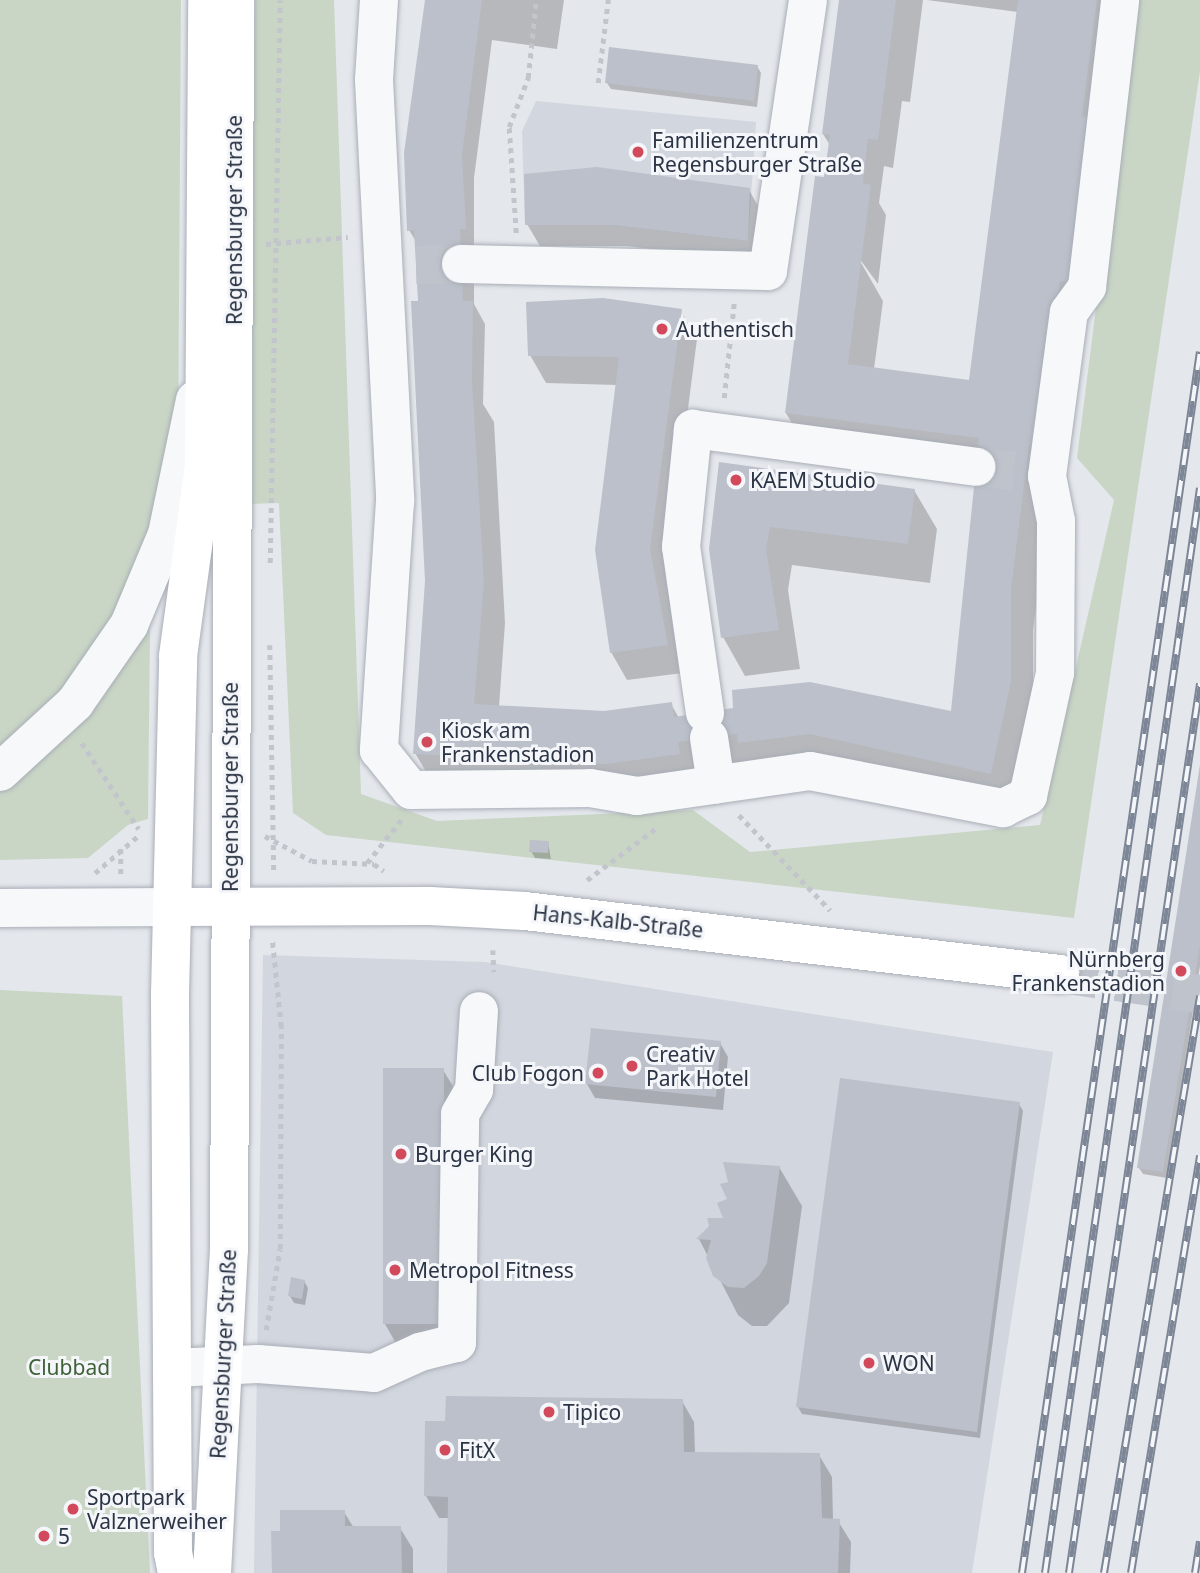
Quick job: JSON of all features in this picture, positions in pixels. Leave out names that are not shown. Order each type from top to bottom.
[{"type":"main road","points":[[177,1573],[172,1368],[176,680],[186,571],[204,466],[206,0]]},
{"type":"main road","name":"Regensburger Straße","points":[[212,1573],[240,1365],[229,1250],[235,0]]},
{"type":"main road","name":"Hans-Kalb-Straße","points":[[173,907],[430,906],[620,921],[1060,974]]},
{"type":"street","points":[[379,0],[374,80],[395,256],[395,501],[379,750],[411,790],[590,788],[637,796],[810,771],[1003,808],[1028,796],[1055,673],[1056,521],[1037,474],[1069,313],[1087,287],[1119,0]]},
{"type":"street","points":[[461,264],[753,271],[808,0]]},
{"type":"street","points":[[0,772],[61,717],[112,655],[160,556],[205,354]]},
{"type":"street","points":[[716,784],[681,547],[693,429],[976,467]]},
{"type":"street","points":[[0,908],[173,907]]},
{"type":"street","points":[[172,1368],[240,1365],[373,1373],[420,1352],[457,1343],[460,1114],[474,1090],[479,1012]]},
{"type":"path","points":[[270,573],[280,0]]},
{"type":"path","points":[[518,265],[509,127],[528,78],[536,0]]},
{"type":"path","points":[[598,83],[608,0]]},
{"type":"path","points":[[234,243],[276,244],[395,256]]},
{"type":"path","points":[[721,431],[753,271]]},
{"type":"path","points":[[240,1365],[278,1282],[281,1249],[281,1027],[271,956],[275,838],[270,640]]},
{"type":"path","points":[[61,717],[142,832]]},
{"type":"path","points":[[366,863],[401,820],[411,790]]},
{"type":"path","points":[[746,824],[830,910]]},
{"type":"path","points":[[275,838],[312,860],[374,864],[430,906]]},
{"type":"path","points":[[121,848],[121,877]]},
{"type":"path","points":[[493,950],[494,972]]},
{"type":"shaded area","name":"Familienzentrum Regensburger Straße","points":[[536,101],[756,122],[748,241],[613,225],[525,225],[522,131]]},
{"type":"shaded area","points":[[263,955],[485,962],[1053,1052],[972,1573],[254,1573]]},
{"type":"green space","points":[[0,0],[181,0],[178,450],[139,598],[0,762]]},
{"type":"green space","points":[[255,0],[334,0],[361,794],[437,821],[693,810],[750,852],[1040,825],[1114,500],[1077,458],[1135,0],[1200,0],[1200,71],[1074,918],[326,835],[293,813],[279,503],[248,504]]},
{"type":"green space","points":[[141,629],[150,630],[148,819],[128,825],[88,858],[0,860],[0,787]]},
{"type":"green space","name":"Clubbad","points":[[0,990],[122,996],[150,1573],[0,1573]]},
{"type":"building","points":[[425,0],[482,0],[462,155],[466,229],[460,229],[463,301],[473,301],[472,381],[484,582],[474,704],[604,711],[672,702],[674,717],[733,708],[732,690],[810,682],[951,711],[979,438],[785,413],[815,176],[824,177],[830,135],[822,134],[839,0],[896,0],[878,140],[868,139],[863,183],[871,185],[848,364],[969,380],[1018,0],[1097,0],[1082,116],[1092,118],[1071,282],[1060,281],[1038,447],[1029,445],[1011,589],[1011,681],[991,774],[810,734],[738,743],[737,734],[678,742],[680,754],[606,764],[413,754],[425,581],[411,301],[418,301],[414,230],[407,231],[404,153]]},
{"type":"building","points":[[609,47],[758,65],[754,101],[605,83]]},
{"type":"building","points":[[597,167],[750,188],[748,241],[613,225],[525,225],[524,174]]},
{"type":"building","points":[[603,298],[682,309],[650,549],[668,645],[610,653],[595,550],[619,357],[528,356],[526,302]]},
{"type":"building","points":[[719,462],[915,489],[908,544],[770,527],[766,549],[779,630],[721,638],[709,549]]},
{"type":"building","points":[[1200,765],[1200,945],[1163,1172],[1137,1168]]},
{"type":"building","points":[[530,840],[549,841],[548,853],[529,852]]},
{"type":"building","points":[[591,1028],[721,1041],[716,1097],[585,1084]]},
{"type":"building","points":[[383,1068],[444,1068],[444,1324],[383,1324]]},
{"type":"building","points":[[840,1078],[1020,1102],[977,1432],[796,1407]]},
{"type":"building","points":[[723,1162],[780,1166],[767,1263],[759,1276],[744,1288],[728,1287],[713,1276],[706,1258],[711,1240],[696,1239],[709,1226],[707,1218],[723,1218],[717,1203],[727,1199],[720,1184],[728,1182]]},
{"type":"building","points":[[291,1277],[305,1280],[302,1299],[288,1296]]},
{"type":"building","points":[[446,1396],[683,1399],[684,1452],[820,1453],[822,1518],[840,1519],[838,1573],[447,1573],[448,1497],[424,1496],[425,1421],[445,1421]]},
{"type":"building","points":[[280,1510],[345,1510],[345,1526],[401,1526],[402,1573],[272,1573],[271,1531],[280,1531]]},
{"type":"tunnel","points":[[416,265],[461,264]]},
{"type":"tunnel","points":[[976,467],[1026,472]]},
{"type":"tunnel","points":[[1060,974],[1200,994]]},
{"type":"railway","points":[[1022,1573],[1200,352]]},
{"type":"railway","points":[[1045,1573],[1200,488]]},
{"type":"railway","points":[[1069,1573],[1200,684]]},
{"type":"railway","points":[[1104,1573],[1200,996]]},
{"type":"railway","points":[[1131,1573],[1200,1156]]},
{"type":"railway","points":[[1195,1573],[1200,1541]]},
{"type":"place","name":"Familienzentrum Regensburger Straße","points":[[638,152]]},
{"type":"place","name":"Authentisch","points":[[662,329]]},
{"type":"place","name":"KAEM Studio","points":[[736,480]]},
{"type":"place","name":"Kiosk am Frankenstadion","points":[[427,742]]},
{"type":"place","name":"Nürnberg Frankenstadion","points":[[1181,971]]},
{"type":"place","name":"Creativ Park Hotel","points":[[632,1066]]},
{"type":"place","name":"Club Fogon","points":[[598,1073]]},
{"type":"place","name":"Burger King","points":[[401,1154]]},
{"type":"place","name":"Metropol Fitness","points":[[395,1270]]},
{"type":"place","name":"WON","points":[[869,1363]]},
{"type":"place","name":"Tipico","points":[[549,1412]]},
{"type":"place","name":"FitX","points":[[445,1450]]},
{"type":"place","name":"Sportpark Valznerweiher","points":[[73,1509]]},
{"type":"place","name":"5","points":[[44,1536]]}]
